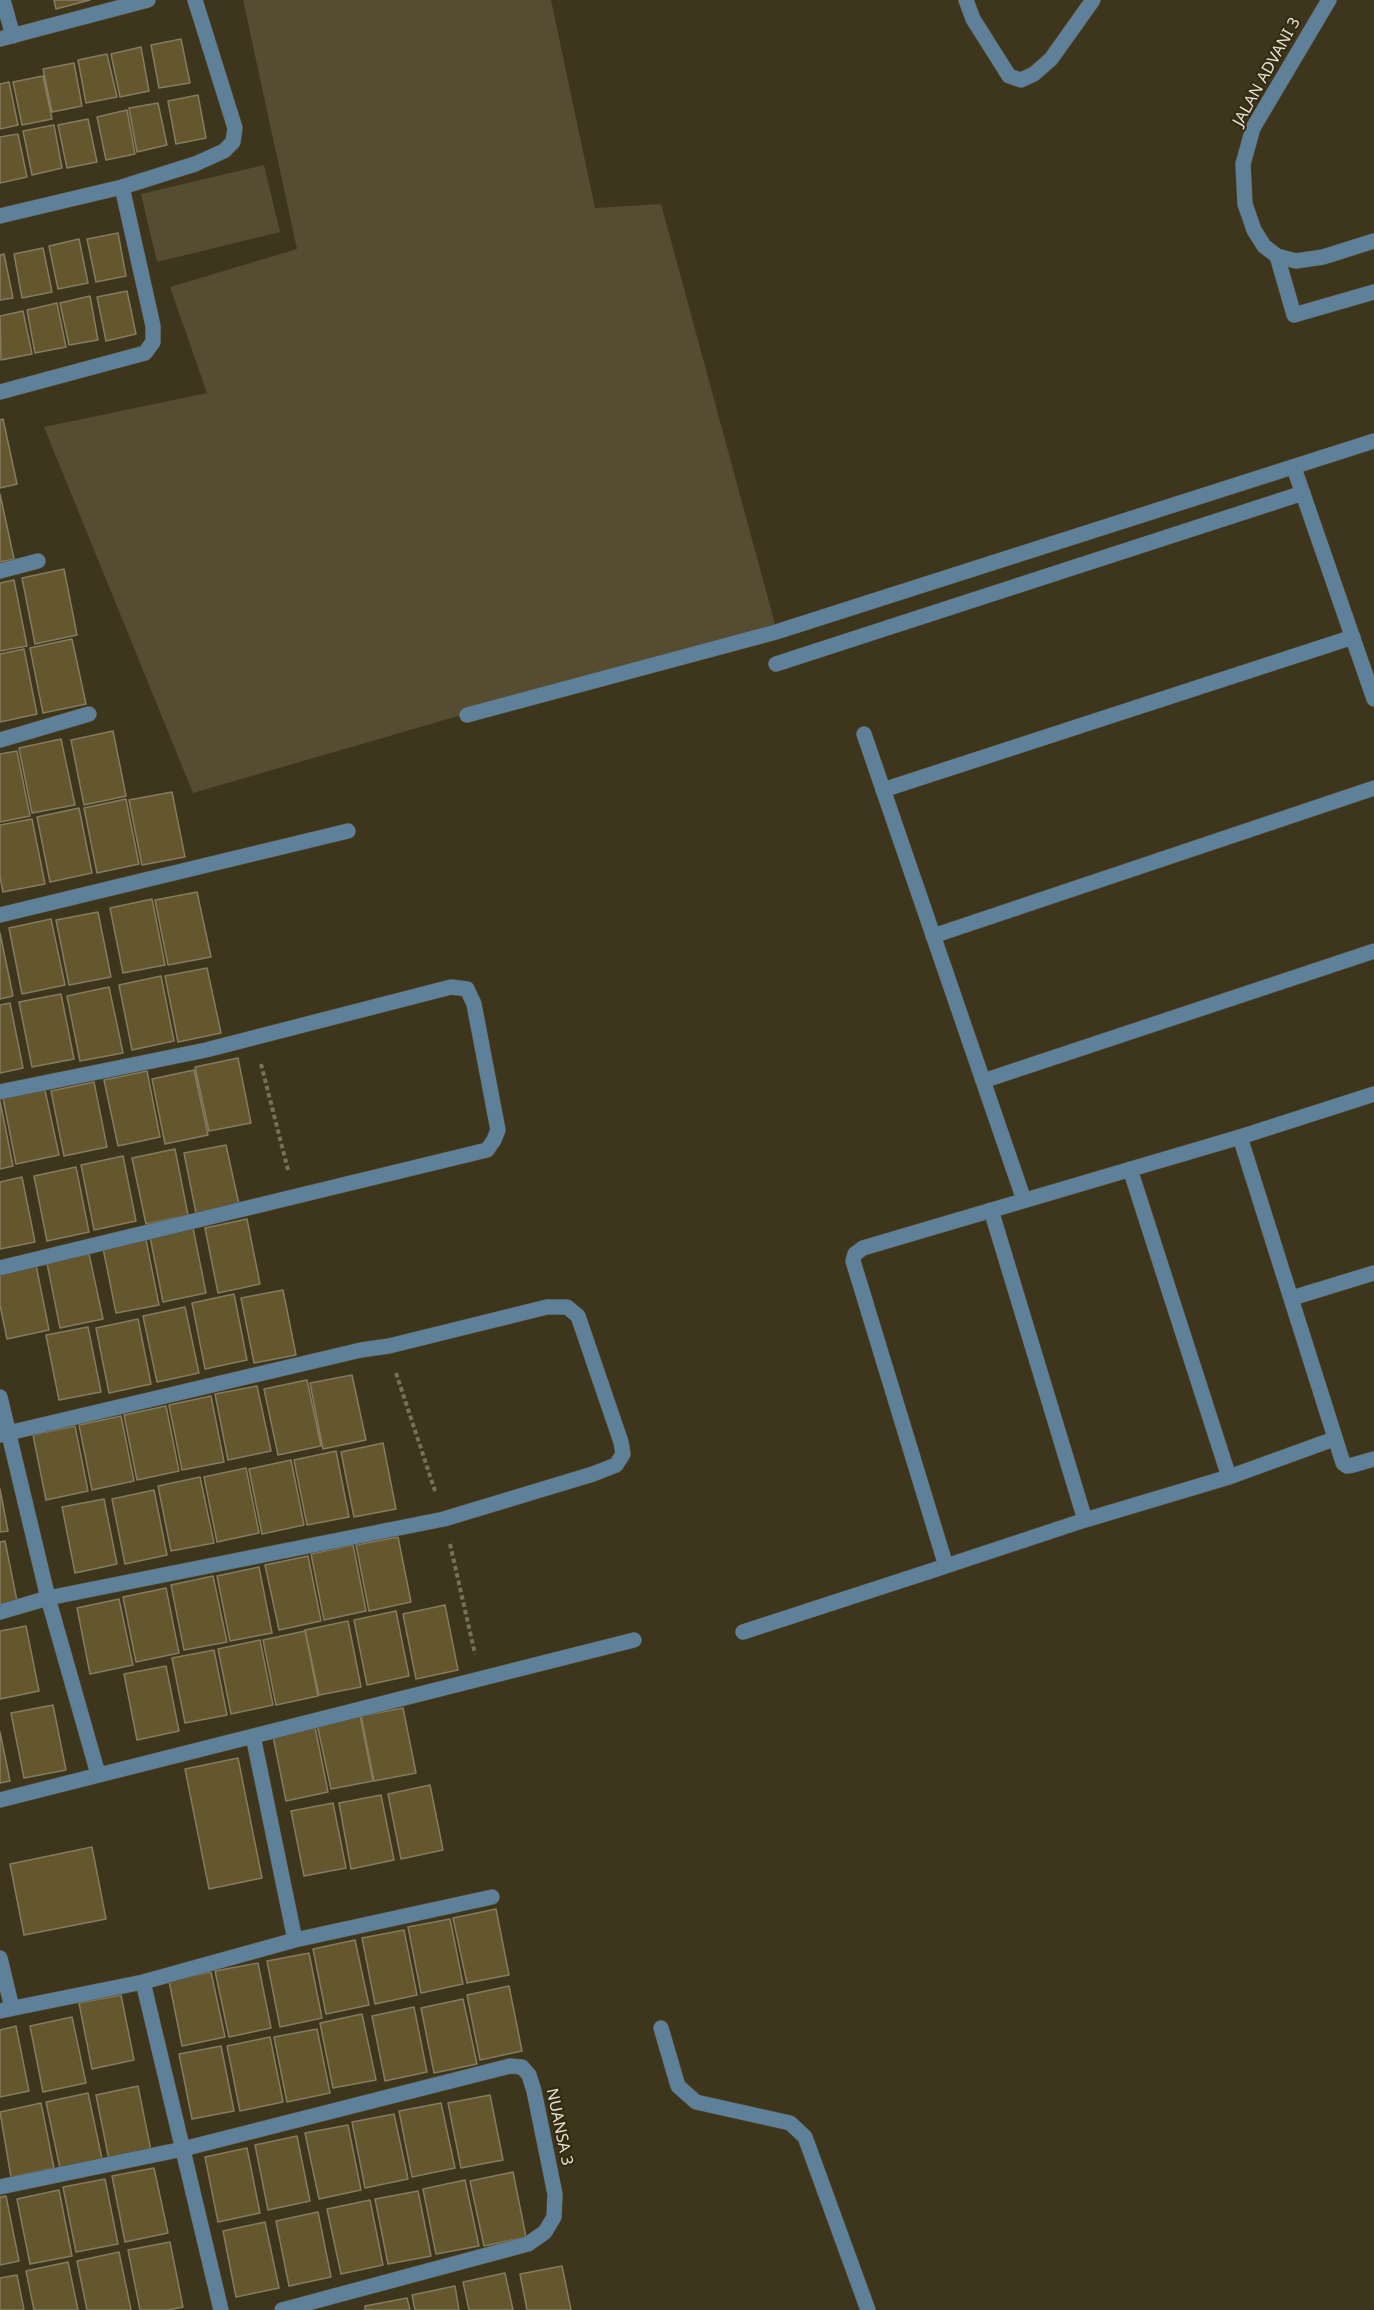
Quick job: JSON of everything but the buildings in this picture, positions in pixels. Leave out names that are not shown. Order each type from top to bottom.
[{"type":"street","points":[[3,0],[6,37],[148,0]]},
{"type":"street","points":[[0,216],[122,186],[214,156],[233,142],[235,128],[195,0]]},
{"type":"street","points":[[966,0],[974,20],[1009,76],[1021,80],[1034,74],[1051,58],[1093,0]]},
{"type":"street","name":"JALAN ADVANI 3","points":[[1277,256],[1264,246],[1254,230],[1245,204],[1243,164],[1252,128],[1329,0]]},
{"type":"street","points":[[0,393],[138,356],[145,353],[153,342],[153,326],[122,186]]},
{"type":"street","points":[[1277,256],[1296,261],[1323,257],[1374,241]]},
{"type":"street","points":[[1277,256],[1294,315],[1374,292]]},
{"type":"street","points":[[467,715],[776,632],[1374,441]]},
{"type":"street","points":[[1294,468],[1374,699]]},
{"type":"street","points":[[776,664],[1303,493]]},
{"type":"street","points":[[0,571],[38,561]]},
{"type":"street","points":[[883,790],[1353,637]]},
{"type":"street","points":[[0,740],[89,714]]},
{"type":"street","points":[[864,734],[1024,1200]]},
{"type":"street","points":[[933,936],[1374,788]]},
{"type":"street","points":[[0,915],[348,831]]},
{"type":"street","points":[[983,1081],[1374,951]]},
{"type":"street","points":[[0,1092],[206,1050],[451,987],[467,989],[474,1004],[498,1130],[495,1140],[487,1150],[295,1196],[233,1214],[0,1269]]},
{"type":"street","points":[[946,1566],[853,1261],[855,1254],[863,1248],[1240,1137],[1374,1094]]},
{"type":"street","points":[[1240,1137],[1343,1463],[1347,1466],[1374,1459]]},
{"type":"street","points":[[1130,1169],[1229,1477]]},
{"type":"street","points":[[991,1210],[1085,1520]]},
{"type":"street","points":[[1292,1298],[1374,1273]]},
{"type":"street","points":[[0,1612],[48,1598],[444,1519],[615,1465],[622,1454],[621,1442],[578,1316],[567,1307],[547,1307],[388,1346],[361,1350],[4,1433]]},
{"type":"street","points":[[0,1398],[4,1433],[98,1774]]},
{"type":"street","points":[[743,1632],[1085,1520],[1229,1477],[1334,1439]]},
{"type":"street","points":[[0,1800],[634,1640]]},
{"type":"street","points":[[253,1736],[295,1940]]},
{"type":"street","points":[[0,1958],[6,2010],[143,1982],[295,1940],[492,1897]]},
{"type":"street","points":[[143,1982],[221,2310]]},
{"type":"street","points":[[661,2028],[678,2086],[696,2102],[790,2123],[798,2128],[805,2137],[867,2310]]},
{"type":"street","name":"NUANSA 3","points":[[183,2150],[510,2066],[522,2067],[529,2075],[555,2194],[554,2217],[544,2232],[528,2244],[282,2310]]},
{"type":"street","points":[[0,2187],[183,2150]]},
{"type":"path","points":[[254,1037],[295,1196]]},
{"type":"path","points":[[388,1346],[444,1519],[481,1678]]},
{"type":"shaded area","points":[[243,0],[551,0],[595,208],[661,204],[775,624],[193,793],[44,427],[207,393],[170,287],[297,249]]},
{"type":"shaded area","points":[[264,165],[280,232],[157,262],[141,194]]}]
